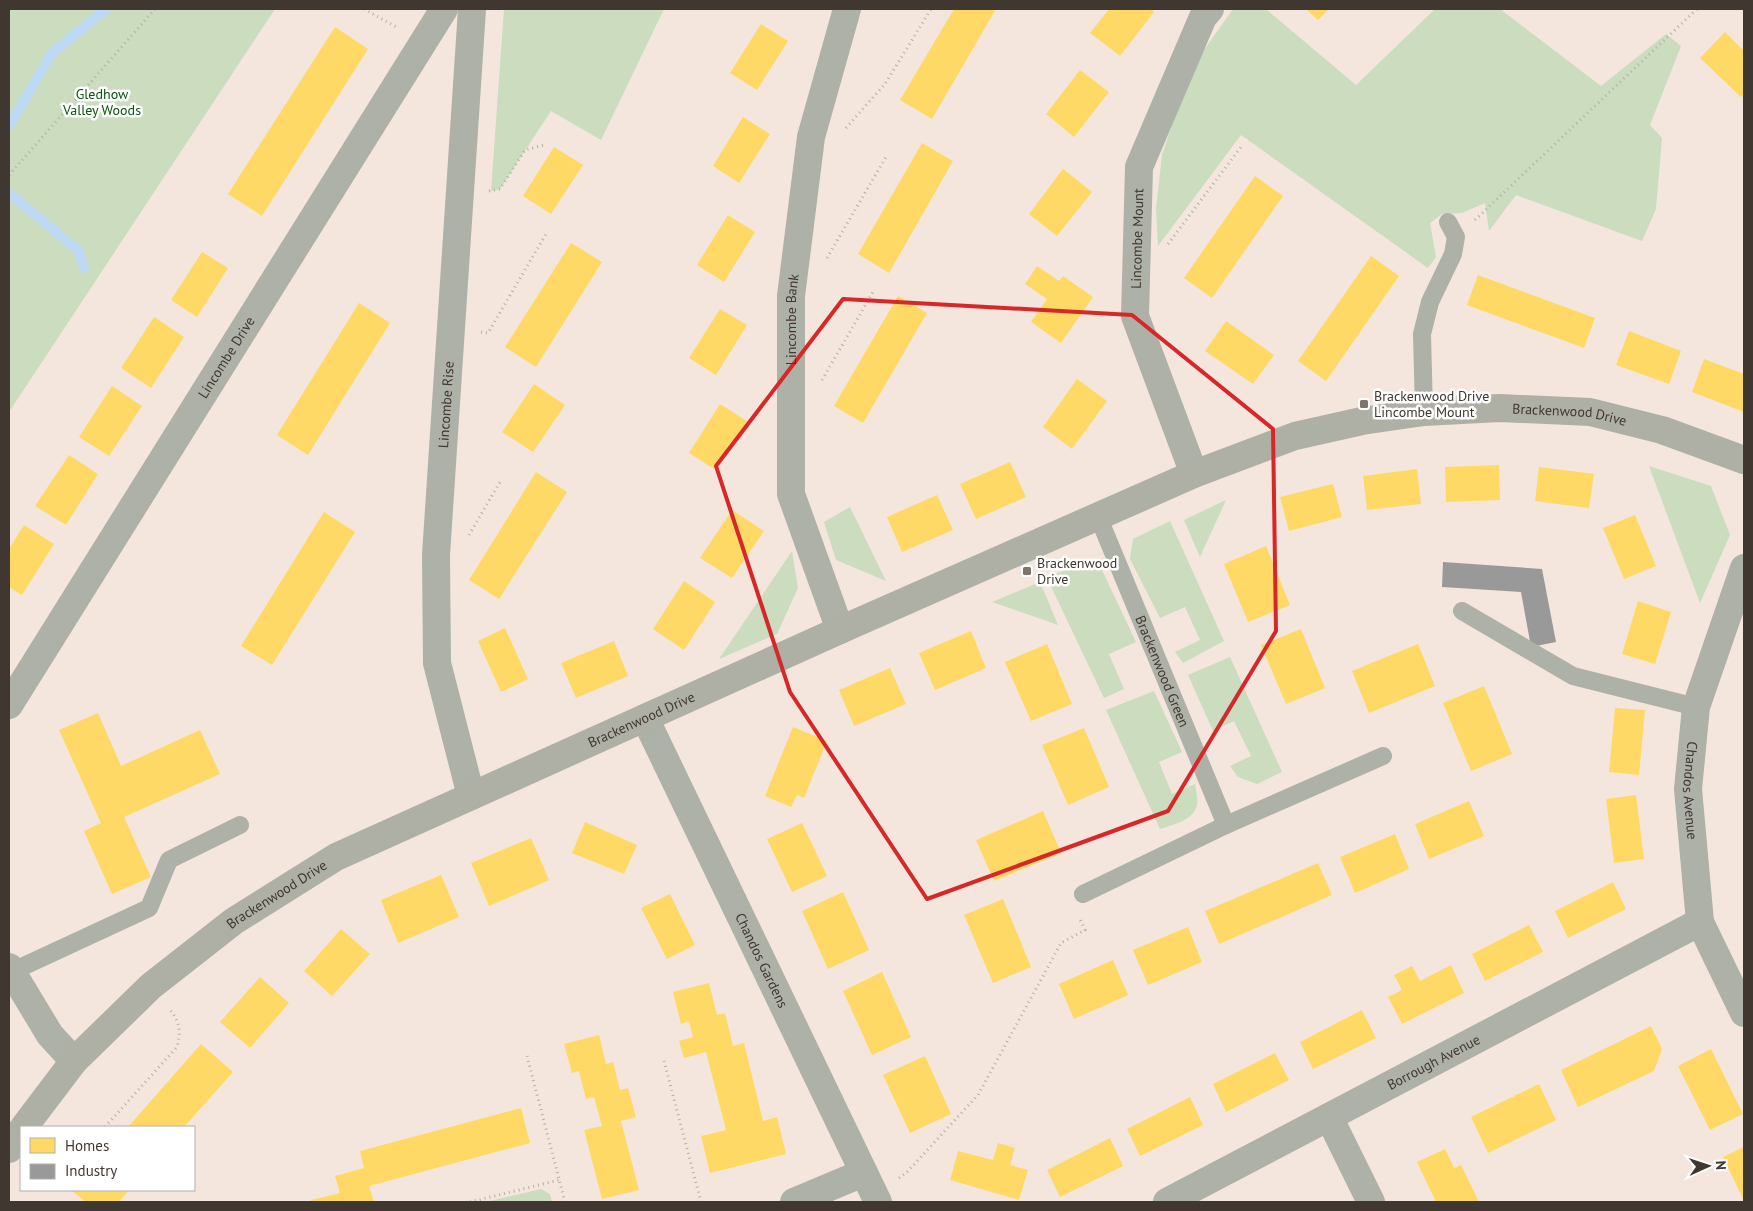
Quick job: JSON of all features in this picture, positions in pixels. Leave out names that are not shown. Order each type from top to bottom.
[{"type":"street","name":"Lincombe Drive","points":[[9,705],[444,9]]},
{"type":"street","name":"Lincombe Rise","points":[[471,796],[437,662],[436,555],[472,9]]},
{"type":"street","name":"Lincombe Bank","points":[[840,630],[791,494],[791,296],[811,137],[847,9]]},
{"type":"street","name":"Lincombe Mount","points":[[1194,474],[1135,316],[1138,167],[1203,17],[1210,9]]},
{"type":"street","name":"Brackenwood Drive","points":[[25,1126],[74,1061],[151,986],[234,921],[336,857],[840,630],[1194,474],[1295,436],[1362,421],[1424,412],[1500,408],[1590,412],[1662,430],[1744,460]]},
{"type":"street","name":"Chandos Avenue","points":[[1744,568],[1696,707],[1688,790],[1700,922],[1744,1013]]},
{"type":"street","name":"Chandos Gardens","points":[[645,718],[872,1190]]},
{"type":"street","name":"Borrough Avenue","points":[[1167,1202],[1700,922]]},
{"type":"street","points":[[10,969],[50,1035],[74,1061]]},
{"type":"street","points":[[1329,1118],[1371,1202]]},
{"type":"street","points":[[9,1149],[20,1132]]},
{"type":"street","points":[[794,1202],[872,1190]]},
{"type":"lane","points":[[1424,412],[1422,334],[1430,302],[1453,254],[1452,230]]},
{"type":"lane","name":"Brackenwood Green","points":[[1098,516],[1226,825]]},
{"type":"lane","points":[[1462,611],[1573,676],[1696,707]]},
{"type":"lane","points":[[1083,894],[1226,825],[1383,756]]},
{"type":"lane","points":[[10,969],[149,908],[169,860],[240,824]]},
{"type":"path","points":[[9,174],[155,9]]},
{"type":"path","points":[[364,9],[423,43]]},
{"type":"path","points":[[815,123],[844,130],[885,84],[930,9]]},
{"type":"path","points":[[1452,230],[1697,9]]},
{"type":"path","points":[[460,195],[500,189],[525,150],[544,145]]},
{"type":"path","points":[[1136,256],[1159,256],[1241,147]]},
{"type":"path","points":[[827,259],[886,157]]},
{"type":"path","points":[[451,331],[488,333],[546,234]]},
{"type":"path","points":[[791,386],[818,387],[874,292]]},
{"type":"path","points":[[436,555],[462,546],[500,482]]},
{"type":"path","points":[[872,1190],[907,1172],[978,1095],[1061,943],[1085,930],[1075,908],[1083,894]]},
{"type":"path","points":[[106,1126],[177,1047],[180,1037],[180,1026],[175,1016],[151,986]]},
{"type":"path","points":[[527,1056],[565,1202]]},
{"type":"path","points":[[664,1061],[701,1202]]},
{"type":"path","points":[[470,1202],[559,1180]]},
{"type":"highlighted area","points":[[843,299],[1132,315],[1273,429],[1276,631],[1168,811],[927,899],[790,692],[716,466]]},
{"type":"green space","name":"Gledhow Valley Woods","points":[[9,9],[275,9],[9,412]]},
{"type":"green space","points":[[504,9],[664,9],[601,140],[551,111],[500,189],[491,191]]},
{"type":"green space","points":[[1233,9],[1266,9],[1356,85],[1435,9],[1500,9],[1601,86],[1666,34],[1681,46],[1650,125],[1662,138],[1656,209],[1642,241],[1516,195],[1489,231],[1485,203],[1462,213],[1442,214],[1430,223],[1436,257],[1428,268],[1241,135],[1158,246],[1156,209],[1162,155],[1178,106],[1199,57]]},
{"type":"green space","points":[[1649,466],[1711,486],[1730,535],[1700,603]]},
{"type":"green space","points":[[1226,500],[1200,557],[1184,520]]},
{"type":"green space","points":[[850,507],[886,581],[836,560],[824,522]]},
{"type":"green space","points":[[1170,521],[1224,641],[1183,663],[1175,652],[1200,640],[1185,607],[1160,618],[1130,559],[1133,539]]},
{"type":"green space","points":[[792,551],[798,588],[777,634],[719,659]]},
{"type":"green space","points":[[1086,561],[1101,568],[1136,642],[1109,654],[1124,689],[1104,698],[1047,578]]},
{"type":"green space","points":[[1040,582],[1058,625],[992,602]]},
{"type":"green space","points":[[1230,657],[1282,772],[1257,784],[1238,777],[1230,766],[1251,756],[1234,721],[1213,731],[1188,675]]},
{"type":"green space","points":[[1154,691],[1182,752],[1159,762],[1172,794],[1195,784],[1197,800],[1197,806],[1190,816],[1181,822],[1160,829],[1106,710]]},
{"type":"green space","points":[[541,1189],[550,1194],[552,1202],[485,1202]]},
{"type":"building: Homes","points":[[954,9],[996,9],[932,119],[900,100]]},
{"type":"building: Homes","points":[[1109,9],[1151,9],[1154,12],[1120,56],[1090,33]]},
{"type":"building: Homes","points":[[1306,9],[1329,9],[1318,20]]},
{"type":"building: Homes","points":[[761,24],[788,41],[757,90],[730,73]]},
{"type":"building: Homes","points":[[335,27],[368,49],[262,216],[228,194]]},
{"type":"building: Homes","points":[[1725,32],[1744,51],[1744,94],[1741,97],[1700,58]]},
{"type":"building: Homes","points":[[1080,70],[1109,92],[1074,137],[1046,114]]},
{"type":"building: Homes","points":[[743,117],[770,134],[739,183],[713,166]]},
{"type":"building: Homes","points":[[922,143],[953,161],[889,273],[858,254]]},
{"type":"building: Homes","points":[[554,147],[583,165],[551,214],[523,196]]},
{"type":"building: Homes","points":[[1063,169],[1092,192],[1057,236],[1029,214]]},
{"type":"building: Homes","points":[[1255,176],[1283,196],[1212,298],[1184,278]]},
{"type":"building: Homes","points":[[728,215],[755,232],[724,282],[697,265]]},
{"type":"building: Homes","points":[[571,243],[602,262],[536,367],[505,347]]},
{"type":"building: Homes","points":[[202,252],[228,268],[197,317],[171,300]]},
{"type":"building: Homes","points":[[1371,256],[1399,276],[1326,381],[1298,361]]},
{"type":"building: Homes","points":[[1037,266],[1059,281],[1063,276],[1093,297],[1061,343],[1031,322],[1047,299],[1025,284]]},
{"type":"building: Homes","points":[[1478,275],[1595,318],[1584,348],[1467,305]]},
{"type":"building: Homes","points":[[898,296],[927,313],[863,423],[834,406]]},
{"type":"building: Homes","points":[[359,303],[390,323],[308,455],[277,435]]},
{"type":"building: Homes","points":[[720,309],[747,325],[716,375],[689,358]]},
{"type":"building: Homes","points":[[154,317],[184,337],[151,388],[121,368]]},
{"type":"building: Homes","points":[[1226,321],[1274,355],[1253,384],[1205,351]]},
{"type":"building: Homes","points":[[1629,331],[1681,351],[1669,384],[1616,365]]},
{"type":"building: Homes","points":[[1704,359],[1744,374],[1744,412],[1692,392]]},
{"type":"building: Homes","points":[[1077,379],[1107,401],[1072,449],[1043,427]]},
{"type":"building: Homes","points":[[534,384],[565,405],[533,452],[502,432]]},
{"type":"building: Homes","points":[[112,386],[142,406],[109,456],[79,437]]},
{"type":"building: Homes","points":[[720,404],[747,421],[716,470],[689,453]]},
{"type":"building: Homes","points":[[69,455],[98,474],[66,525],[35,506]]},
{"type":"building: Homes","points":[[1010,462],[1026,497],[976,519],[960,484]]},
{"type":"building: Homes","points":[[1499,465],[1500,500],[1446,502],[1445,467]]},
{"type":"building: Homes","points":[[1539,467],[1594,474],[1589,508],[1535,501]]},
{"type":"building: Homes","points":[[1417,469],[1421,504],[1367,510],[1363,476]]},
{"type":"building: Homes","points":[[536,472],[567,492],[499,599],[469,580]]},
{"type":"building: Homes","points":[[1333,484],[1342,517],[1289,531],[1280,497]]},
{"type":"building: Homes","points":[[937,495],[953,530],[902,552],[887,517]]},
{"type":"building: Homes","points":[[732,510],[764,531],[732,578],[700,558]]},
{"type":"building: Homes","points":[[324,512],[355,532],[272,665],[241,646]]},
{"type":"building: Homes","points":[[1635,515],[1656,566],[1624,579],[1603,528]]},
{"type":"building: Homes","points":[[24,525],[54,544],[22,595],[9,587],[9,549]]},
{"type":"building: Homes","points":[[1266,546],[1290,605],[1248,622],[1224,564]]},
{"type":"building: Homes","points":[[684,581],[715,602],[684,650],[653,629]]},
{"type":"building: Homes","points":[[1638,601],[1671,612],[1655,664],[1622,654]]},
{"type":"building: Homes","points":[[505,628],[528,679],[501,692],[478,641]]},
{"type":"building: Homes","points":[[1301,629],[1325,688],[1286,704],[1261,645]]},
{"type":"building: Homes","points":[[971,631],[986,668],[935,690],[919,653]]},
{"type":"building: Homes","points":[[614,641],[628,676],[576,698],[561,663]]},
{"type":"building: Homes","points":[[1047,644],[1072,704],[1031,721],[1005,662]]},
{"type":"building: Homes","points":[[1418,644],[1435,686],[1369,713],[1352,671]]},
{"type":"building: Homes","points":[[890,668],[906,704],[854,726],[839,690]]},
{"type":"building: Homes","points":[[1484,686],[1512,754],[1471,771],[1443,703]]},
{"type":"building: Homes","points":[[1615,708],[1645,710],[1639,775],[1609,772]]},
{"type":"building: Homes","points":[[98,713],[121,766],[200,730],[220,774],[124,817],[151,877],[112,894],[84,831],[101,823],[59,730]]},
{"type":"building: Homes","points":[[793,727],[827,741],[804,798],[797,795],[791,807],[765,796]]},
{"type":"building: Homes","points":[[1084,728],[1109,787],[1068,805],[1042,745]]},
{"type":"building: Homes","points":[[1636,795],[1644,859],[1614,863],[1606,799]]},
{"type":"building: Homes","points":[[1469,801],[1484,836],[1429,859],[1415,824]]},
{"type":"building: Homes","points":[[1043,811],[1061,853],[994,881],[976,840]]},
{"type":"building: Homes","points":[[585,822],[637,845],[624,874],[572,853]]},
{"type":"building: Homes","points":[[802,823],[827,876],[792,892],[767,839]]},
{"type":"building: Homes","points":[[1395,834],[1409,869],[1355,893],[1340,857]]},
{"type":"building: Homes","points":[[531,838],[549,880],[489,906],[471,863]]},
{"type":"building: Homes","points":[[1318,863],[1332,895],[1219,944],[1205,911]]},
{"type":"building: Homes","points":[[441,875],[459,917],[398,943],[381,900]]},
{"type":"building: Homes","points":[[1613,882],[1626,909],[1568,938],[1555,911]]},
{"type":"building: Homes","points":[[843,892],[869,950],[828,969],[802,911]]},
{"type":"building: Homes","points":[[670,894],[695,945],[667,959],[641,908]]},
{"type":"building: Homes","points":[[1003,899],[1031,967],[993,983],[964,915]]},
{"type":"building: Homes","points":[[1529,925],[1543,952],[1485,981],[1472,954]]},
{"type":"building: Homes","points":[[1188,927],[1202,962],[1148,985],[1133,950]]},
{"type":"building: Homes","points":[[341,929],[370,954],[332,996],[304,971]]},
{"type":"building: Homes","points":[[1113,960],[1128,995],[1074,1019],[1059,984]]},
{"type":"building: Homes","points":[[1451,965],[1464,993],[1402,1024],[1388,997],[1402,990],[1394,975],[1412,966],[1420,981]]},
{"type":"building: Homes","points":[[882,972],[911,1037],[872,1055],[843,991]]},
{"type":"building: Homes","points":[[260,977],[289,1003],[250,1048],[220,1022]]},
{"type":"building: Homes","points":[[709,983],[717,1015],[725,1013],[733,1046],[744,1043],[763,1121],[777,1117],[786,1154],[710,1173],[701,1136],[726,1130],[706,1052],[684,1058],[679,1041],[693,1037],[689,1021],[681,1024],[673,992]]},
{"type":"building: Homes","points":[[1362,1010],[1376,1038],[1313,1069],[1300,1042]]},
{"type":"building: Homes","points":[[1651,1026],[1662,1049],[1654,1071],[1578,1107],[1561,1070]]},
{"type":"building: Homes","points":[[599,1035],[606,1064],[613,1062],[620,1090],[628,1088],[636,1117],[621,1121],[639,1190],[602,1199],[584,1130],[602,1126],[594,1097],[586,1099],[579,1071],[572,1073],[564,1044]]},
{"type":"building: Homes","points":[[201,1044],[233,1072],[185,1126],[129,1126]]},
{"type":"building: Homes","points":[[1711,1049],[1743,1114],[1710,1130],[1678,1066]]},
{"type":"building: Homes","points":[[1275,1053],[1289,1080],[1226,1112],[1213,1084]]},
{"type":"building: Homes","points":[[925,1056],[951,1114],[910,1133],[883,1075]]},
{"type":"building: Homes","points":[[1539,1084],[1556,1120],[1488,1153],[1471,1117]]},
{"type":"building: Homes","points":[[1190,1097],[1203,1125],[1140,1156],[1127,1129]]},
{"type":"building: Homes","points":[[521,1108],[530,1143],[369,1186],[374,1202],[311,1202],[311,1200],[340,1193],[335,1176],[364,1168],[360,1151]]},
{"type":"building: Homes","points":[[1110,1138],[1123,1166],[1060,1197],[1047,1170]]},
{"type":"building: Homes","points":[[998,1143],[1015,1148],[1010,1165],[1028,1170],[1019,1200],[950,1180],[958,1151],[993,1160]]},
{"type":"building: Homes","points":[[1744,1147],[1744,1201],[1723,1157]]},
{"type":"building: Homes","points":[[1445,1149],[1454,1168],[1461,1165],[1479,1202],[1436,1202],[1417,1162]]},
{"type":"building: Homes","points":[[72,1191],[128,1191],[119,1202],[86,1202]]},
{"type":"building: Industry","points":[[1443,562],[1542,569],[1556,642],[1531,647],[1521,592],[1442,587]]},
{"type":"waterway","points":[[9,126],[52,53],[106,9]]},
{"type":"waterway","points":[[9,193],[79,251],[84,268]]},
{"type":"place","name":"Brackenwood Drive Lincombe Mount","points":[[1364,404]]},
{"type":"place","name":"Brackenwood Drive","points":[[1027,571]]}]
